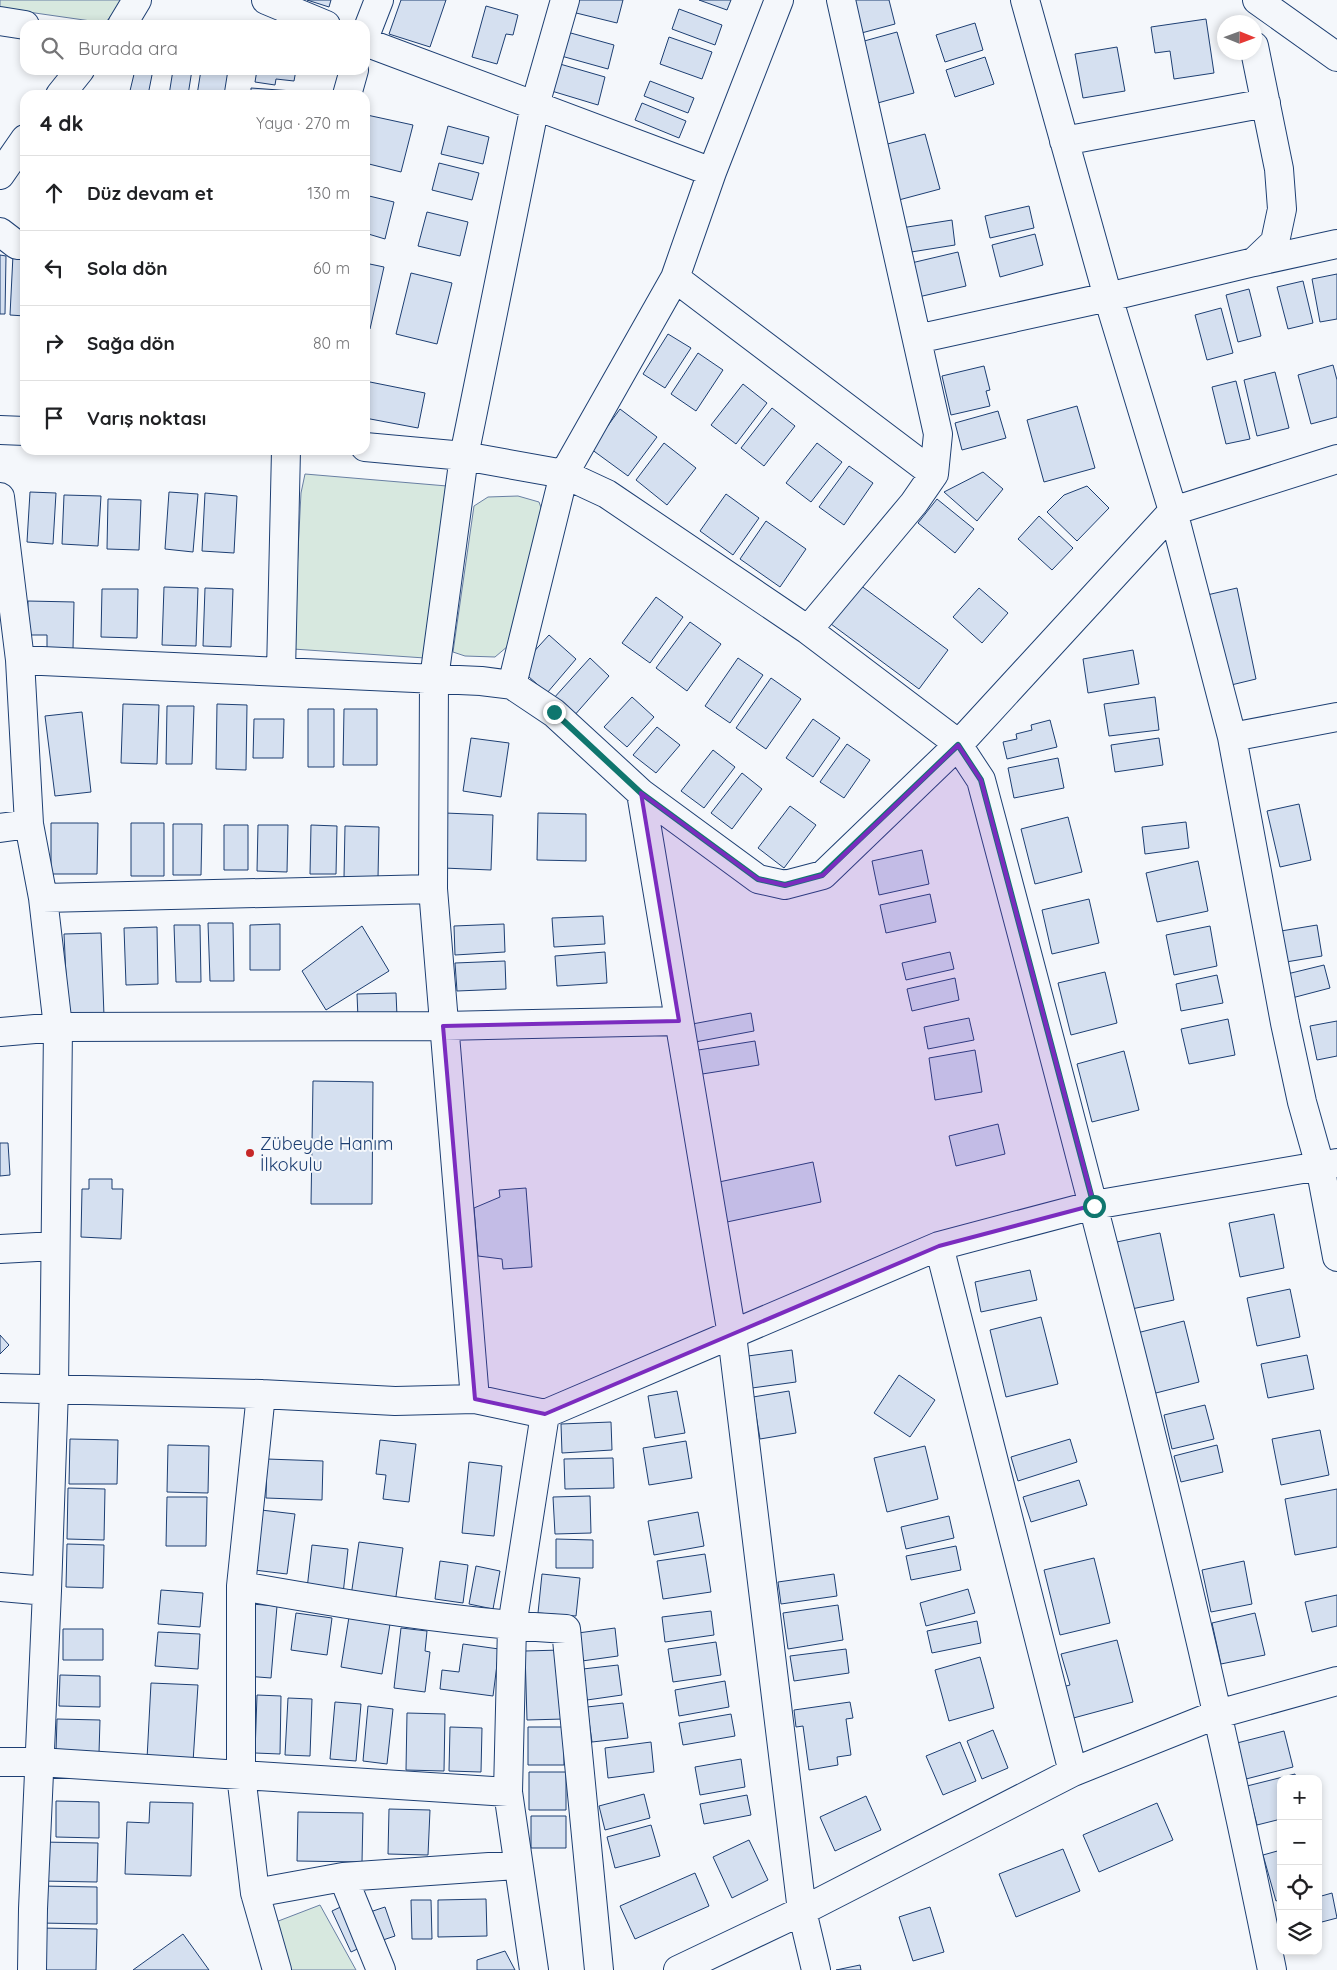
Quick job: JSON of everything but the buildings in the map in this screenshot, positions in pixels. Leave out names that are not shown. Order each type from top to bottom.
[{"type":"street","points":[[127,20],[138,0]]},
{"type":"street","points":[[266,0],[314,20]]},
{"type":"street","points":[[370,23],[379,0]]},
{"type":"street","points":[[475,1398],[433,889],[434,679],[464,456],[535,105],[565,0]]},
{"type":"street","points":[[512,685],[564,474],[675,278],[712,172],[779,0]]},
{"type":"street","points":[[808,630],[914,503],[934,474],[938,434],[841,0]]},
{"type":"street","points":[[1025,0],[1108,297],[1174,511],[1232,736],[1285,1023],[1302,1102],[1328,1165],[1337,1257]]},
{"type":"street","points":[[1252,15],[1256,0],[1337,58]]},
{"type":"street","points":[[0,22],[20,24]]},
{"type":"street","points":[[370,44],[712,172]]},
{"type":"street","points":[[1254,262],[1275,242],[1282,209],[1278,169],[1257,60]]},
{"type":"street","points":[[64,90],[76,75]]},
{"type":"street","points":[[348,90],[353,75]]},
{"type":"street","points":[[1064,141],[1266,103]]},
{"type":"street","points":[[0,175],[20,146]]},
{"type":"street","points":[[0,232],[17,245],[20,245]]},
{"type":"street","points":[[917,339],[1337,244]]},
{"type":"street","points":[[675,278],[934,474]]},
{"type":"street","points":[[0,430],[20,431]]},
{"type":"street","points":[[370,448],[464,456],[564,474],[607,494],[808,630],[958,745],[981,780],[1094,1206],[1218,1714],[1272,1970]]},
{"type":"street","points":[[281,672],[286,455]]},
{"type":"street","points":[[20,660],[480,681],[512,685],[554,712],[641,793],[758,879],[785,885],[822,875],[958,745],[1174,511],[1337,459]]},
{"type":"street","points":[[0,497],[20,660],[29,824],[43,898],[58,1027],[54,1389],[32,1970]]},
{"type":"street","points":[[1232,736],[1337,717]]},
{"type":"street","points":[[641,793],[732,1334],[802,1911],[816,1970]]},
{"type":"street","points":[[0,828],[29,824]]},
{"type":"street","points":[[43,898],[433,889]]},
{"type":"street","points":[[0,1032],[58,1027],[443,1026],[679,1021]]},
{"type":"street","points":[[0,1388],[261,1394],[395,1401],[475,1398],[545,1414],[939,1246],[1094,1206],[1328,1165]]},
{"type":"street","points":[[0,1249],[55,1246]]},
{"type":"street","points":[[939,1246],[1073,1772]]},
{"type":"street","points":[[261,1394],[241,1586],[241,1775],[255,1892],[277,1970]]},
{"type":"street","points":[[534,1970],[508,1792],[512,1626],[545,1414]]},
{"type":"street","points":[[241,1586],[362,1608],[512,1626],[566,1629],[599,1970]]},
{"type":"street","points":[[0,1587],[47,1591]]},
{"type":"street","points":[[688,1968],[1073,1772],[1218,1714],[1337,1681]]},
{"type":"street","points":[[0,1762],[39,1762],[508,1792]]},
{"type":"street","points":[[255,1892],[343,1876],[518,1865]]},
{"type":"street","points":[[343,1876],[381,1970]]},
{"type":"highlighted area","points":[[958,745],[981,780],[1094,1205],[939,1246],[545,1414],[475,1399],[443,1026],[679,1021],[641,793],[758,879],[785,885],[823,875]]},
{"type":"shaded area","points":[[0,0],[124,0],[107,20],[84,20],[0,8]]},
{"type":"shaded area","points":[[305,474],[447,486],[425,658],[293,649],[301,493]]},
{"type":"shaded area","points":[[518,496],[539,502],[546,521],[521,635],[495,657],[465,656],[453,652],[474,506],[488,497]]},
{"type":"shaded area","points":[[320,1905],[356,1970],[289,1970],[268,1925]]},
{"type":"place","name":"Zübeyde Hanım İlkokulu","points":[[250,1153]]},
{"type":"route","points":[[554,712],[641,793],[758,879],[785,885],[822,875],[958,745],[981,780],[1094,1206]]}]
